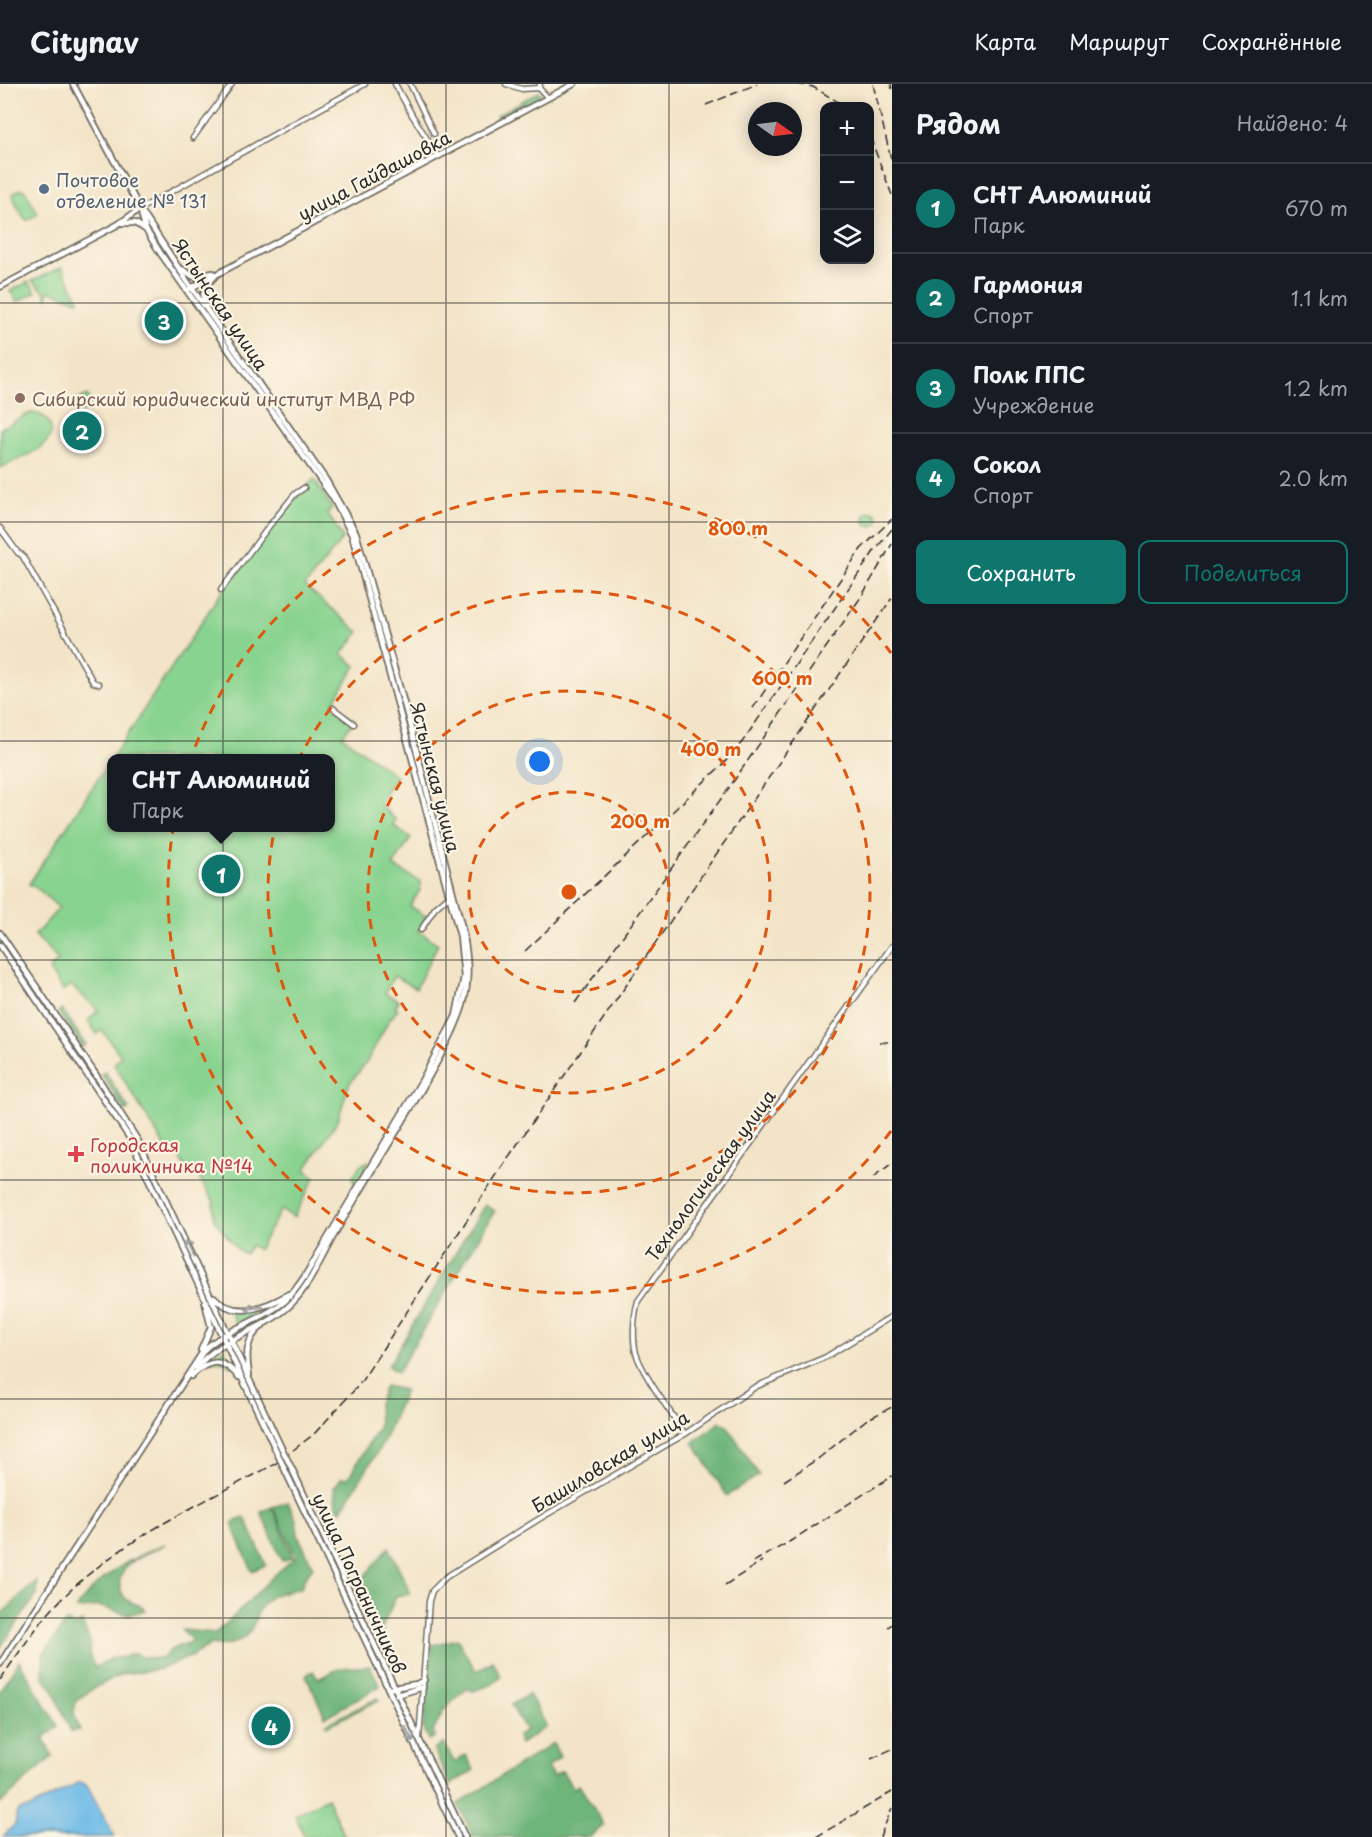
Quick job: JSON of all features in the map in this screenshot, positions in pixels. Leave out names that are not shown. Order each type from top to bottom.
[{"type":"main road","name":"Ястынская улица","points":[[73,84],[140,209],[178,266],[189,289],[213,318],[326,480],[356,533],[407,714],[468,957],[464,1002],[455,1027],[441,1055],[304,1288],[288,1308],[209,1353],[187,1380]]},
{"type":"main road","name":"улица Гайдашовка","points":[[189,289],[574,84]]},
{"type":"main road","name":"Ястынская улица","points":[[140,209],[146,230],[333,498],[352,535],[449,896],[464,960],[464,981],[456,1016],[421,1082],[297,1287],[276,1308],[226,1334],[204,1350],[187,1380]]},
{"type":"main road","points":[[0,287],[117,225],[140,209]]},
{"type":"main road","points":[[117,225],[132,222],[146,230]]},
{"type":"main road","points":[[178,266],[194,277],[219,272]]},
{"type":"main road","points":[[213,318],[203,297],[203,291],[219,272]]},
{"type":"main road","points":[[0,933],[125,1118],[210,1293],[229,1341]]},
{"type":"main road","points":[[0,945],[129,1137],[204,1296],[226,1334]]},
{"type":"main road","points":[[210,1293],[224,1305],[252,1309],[273,1304],[297,1287]]},
{"type":"main road","points":[[0,1664],[187,1380],[210,1332],[210,1320],[204,1296]]},
{"type":"main road","points":[[251,1383],[247,1360],[248,1344],[257,1330],[270,1320]]},
{"type":"main road","name":"улица Пограничников","points":[[229,1341],[244,1382],[465,1837]]},
{"type":"main road","name":"улица Пограничников","points":[[229,1341],[251,1383],[275,1442]]},
{"type":"main road","points":[[187,1380],[211,1362],[228,1366],[244,1382]]},
{"type":"main road","points":[[391,1688],[417,1684],[424,1680]]},
{"type":"main road","points":[[395,1696],[423,1687]]},
{"type":"main road","name":"улица Пограничников","points":[[395,1696],[457,1836]]},
{"type":"main road","points":[[457,1836],[461,1837],[462,1830]]},
{"type":"street","points":[[193,138],[232,84]]},
{"type":"street","points":[[140,209],[365,84]]},
{"type":"street","points":[[395,84],[438,156]]},
{"type":"street","points":[[410,84],[434,134]]},
{"type":"street","points":[[506,84],[522,89],[540,86],[548,98]]},
{"type":"street","points":[[221,590],[270,525],[296,494],[304,488]]},
{"type":"street","points":[[0,528],[18,553],[22,555],[93,682],[99,684]]},
{"type":"street","points":[[333,708],[354,724]]},
{"type":"street","points":[[421,930],[435,908],[449,896]]},
{"type":"street","name":"Технологическая улица","points":[[685,1434],[640,1364],[635,1350],[636,1306],[640,1295],[892,946]]},
{"type":"street","name":"Башиловская улица","points":[[419,1739],[429,1601],[436,1586],[446,1577],[539,1519],[685,1434],[755,1387],[826,1357],[892,1316]]},
{"type":"green space","points":[[538,92],[541,93],[541,97],[500,119],[496,118],[496,116]]},
{"type":"green space","points":[[21,189],[25,190],[37,212],[27,220],[12,196]]},
{"type":"green space","points":[[62,267],[79,301],[49,291],[47,298],[44,291],[32,281]]},
{"type":"green space","points":[[28,282],[36,292],[17,302],[10,291]]},
{"type":"green space","points":[[87,395],[93,406],[82,412],[76,401]]},
{"type":"green space","points":[[30,413],[42,416],[50,425],[51,433],[48,440],[34,452],[0,468],[0,429]]},
{"type":"green space","points":[[314,479],[332,508],[327,513],[343,538],[305,586],[359,632],[342,654],[356,666],[332,705],[355,720],[342,736],[396,776],[380,805],[396,820],[393,825],[411,838],[393,866],[421,882],[420,890],[410,906],[427,917],[418,931],[438,944],[416,988],[394,976],[385,993],[399,1001],[395,1007],[398,1009],[388,1022],[366,1063],[349,1084],[338,1120],[305,1170],[315,1177],[294,1217],[281,1210],[258,1250],[251,1245],[245,1254],[236,1248],[214,1219],[214,1202],[196,1173],[190,1175],[178,1155],[167,1150],[114,1064],[121,1056],[102,1030],[97,1034],[88,1021],[98,1010],[71,985],[63,991],[49,970],[58,960],[35,935],[59,908],[29,884],[107,765],[107,832],[335,832],[335,754],[115,754],[222,591],[277,518]]},
{"type":"green space","points":[[871,512],[876,514],[878,519],[876,524],[871,526],[866,524],[864,519],[866,514]]},
{"type":"green space","points":[[62,1009],[86,1045],[82,1047],[58,1012]]},
{"type":"green space","points":[[105,1072],[129,1109],[125,1112],[101,1074]]},
{"type":"green space","points":[[369,1161],[355,1186],[353,1177],[360,1165]]},
{"type":"green space","points":[[485,1204],[495,1211],[397,1373],[388,1366]]},
{"type":"green space","points":[[272,1307],[236,1325],[231,1313],[231,1310],[252,1311]]},
{"type":"green space","points":[[224,1348],[233,1367],[225,1362],[210,1360]]},
{"type":"green space","points":[[385,1386],[405,1390],[383,1443],[341,1511],[336,1506],[334,1488],[341,1478],[348,1478],[379,1426],[378,1404]]},
{"type":"green space","points":[[720,1422],[727,1425],[759,1475],[727,1496],[693,1442]]},
{"type":"green space","points":[[288,1502],[296,1520],[298,1535],[313,1567],[304,1579],[301,1588],[269,1598],[259,1609],[251,1629],[237,1642],[225,1645],[211,1644],[192,1656],[161,1669],[122,1674],[96,1687],[76,1700],[74,1713],[80,1730],[71,1731],[53,1690],[43,1676],[43,1654],[66,1622],[75,1625],[82,1622],[90,1642],[89,1654],[95,1668],[111,1658],[135,1653],[141,1657],[161,1659],[172,1649],[193,1641],[182,1630],[215,1633],[236,1615],[274,1575],[296,1557],[273,1507]]},
{"type":"green space","points":[[272,1507],[293,1557],[282,1561],[261,1512]]},
{"type":"green space","points":[[245,1517],[266,1565],[252,1571],[232,1523]]},
{"type":"green space","points":[[165,1544],[128,1565],[120,1579],[120,1587],[125,1598],[146,1610],[128,1615],[99,1606],[76,1608],[95,1586],[116,1569],[139,1556]]},
{"type":"green space","points":[[389,1547],[411,1594],[396,1596],[382,1628],[383,1634],[377,1638],[364,1577]]},
{"type":"green space","points":[[37,1581],[37,1595],[0,1648],[0,1615]]},
{"type":"green space","points":[[457,1639],[476,1671],[493,1661],[501,1676],[491,1685],[473,1691],[467,1688],[444,1710],[433,1732],[435,1737],[429,1740],[423,1727],[432,1645]]},
{"type":"green space","points":[[19,1661],[58,1726],[43,1739],[53,1756],[0,1804],[0,1690]]},
{"type":"green space","points":[[370,1666],[380,1686],[325,1717],[306,1675],[313,1671],[318,1679],[340,1668]]},
{"type":"green space","points":[[529,1694],[546,1725],[545,1728],[520,1744],[517,1737],[526,1730],[511,1705]]},
{"type":"green space","points":[[378,1698],[379,1700],[327,1726],[326,1724]]},
{"type":"green space","points":[[444,1743],[454,1762],[466,1755],[474,1770],[450,1785],[434,1750]]},
{"type":"green space","points":[[553,1743],[560,1757],[547,1767],[553,1776],[562,1771],[573,1788],[579,1785],[604,1825],[590,1837],[473,1837],[458,1804]]},
{"type":"green space","points":[[327,1798],[345,1837],[305,1837],[295,1815]]},
{"type":"water","points":[[80,1782],[87,1785],[115,1837],[3,1837],[16,1823],[16,1814],[19,1810],[30,1808]]},
{"type":"railway","points":[[706,105],[757,84]]},
{"type":"railway","points":[[796,84],[813,87],[838,102]]},
{"type":"railway","points":[[873,84],[892,163]]},
{"type":"railway","points":[[891,84],[892,89]]},
{"type":"railway","points":[[874,148],[892,195]]},
{"type":"railway","points":[[753,708],[861,549],[892,519]]},
{"type":"railway","points":[[525,951],[724,763],[743,741],[875,550],[892,529]]},
{"type":"railway","points":[[575,1003],[733,782],[863,594],[892,544]]},
{"type":"railway","points":[[0,1680],[53,1608],[96,1568],[170,1520],[275,1464],[314,1434],[359,1385],[501,1168],[892,598]]},
{"type":"railway","points":[[879,1042],[892,1042]]},
{"type":"railway","points":[[873,1178],[892,1163]]},
{"type":"railway","points":[[784,1481],[819,1458],[866,1420],[892,1407]]},
{"type":"railway","points":[[753,1562],[789,1542],[892,1476]]},
{"type":"railway","points":[[725,1585],[762,1561]]},
{"type":"railway","points":[[888,1627],[892,1624]]},
{"type":"railway","points":[[871,1759],[892,1749]]},
{"type":"railway","points":[[816,1837],[892,1792]]},
{"type":"railway","points":[[880,1837],[892,1808]]},
{"type":"place","name":"Почтовое отделение № 131","points":[[44,189]]},
{"type":"place","name":"Полк ППС","points":[[164,321]]},
{"type":"place","name":"Сибирский юридический институт МВД РФ","points":[[20,398]]},
{"type":"place","name":"Гармония","points":[[82,431]]},
{"type":"place","name":"СНТ Алюминий","points":[[221,874]]},
{"type":"place","name":"Городская поликлиника №14","points":[[76,1154]]},
{"type":"place","name":"Сокол","points":[[271,1726]]}]
